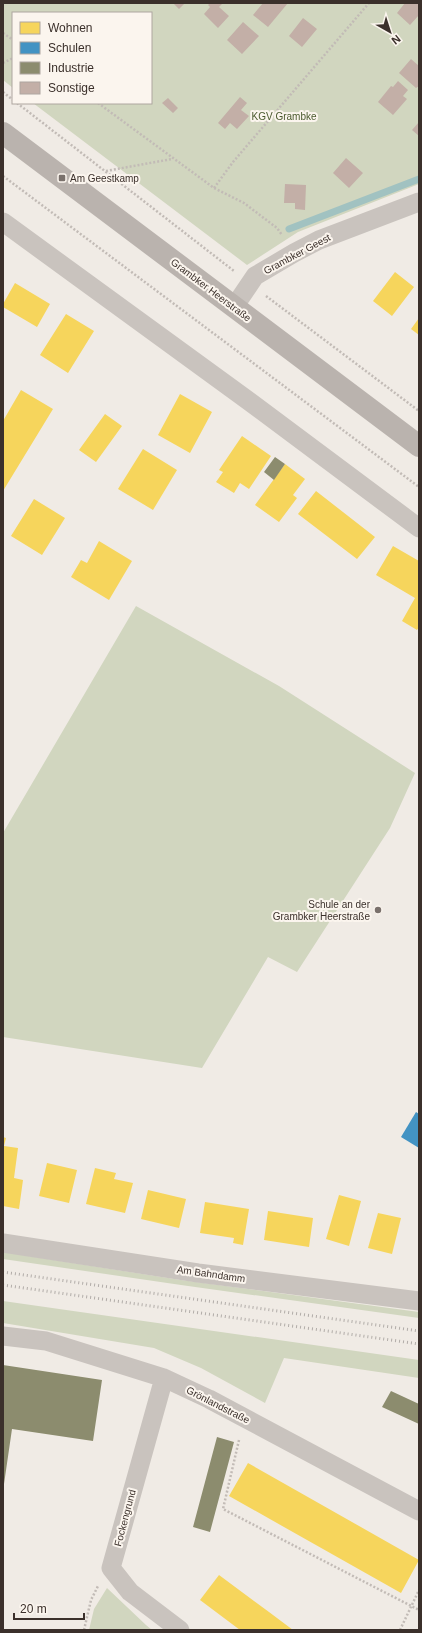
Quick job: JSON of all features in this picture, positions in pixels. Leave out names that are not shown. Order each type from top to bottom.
[{"type":"main road","name":"Grambker Heerstraße","points":[[3,133],[419,446]]},
{"type":"street","name":"Grambker Geest","points":[[234,307],[255,276],[294,253],[319,240],[419,202]]},
{"type":"street","points":[[3,222],[246,399],[419,528]]},
{"type":"street","name":"Am Bahndamm","points":[[3,1243],[198,1273],[419,1301]]},
{"type":"street","name":"Grönlandstraße","points":[[3,1336],[46,1342],[164,1378],[209,1399],[419,1511]]},
{"type":"street","name":"Fockengrund","points":[[111,1568],[164,1378]]},
{"type":"street","points":[[111,1568],[130,1592],[180,1630]]},
{"type":"path","points":[[214,188],[232,162],[369,3]]},
{"type":"path","points":[[3,33],[12,39]]},
{"type":"path","points":[[3,63],[12,58]]},
{"type":"path","points":[[3,92],[12,99]]},
{"type":"path","points":[[18,104],[250,284],[419,411]]},
{"type":"path","points":[[99,104],[172,159],[214,188],[244,203],[277,228],[294,253]]},
{"type":"path","points":[[105,171],[172,159]]},
{"type":"path","points":[[3,176],[419,487]]},
{"type":"path","points":[[244,1418],[223,1509],[419,1610]]},
{"type":"path","points":[[84,1630],[91,1600],[100,1582],[111,1568]]},
{"type":"path","points":[[400,1630],[419,1590]]},
{"type":"green space","name":"KGV Grambke","points":[[3,3],[419,3],[419,184],[298,232],[247,265],[34,104],[152,104],[152,12],[12,12],[12,87],[3,80]]},
{"type":"green space","points":[[136,606],[279,686],[415,773],[390,828],[297,972],[268,957],[202,1068],[3,1037],[3,833]]},
{"type":"green space","points":[[3,1252],[181,1280],[419,1312],[419,1318],[3,1259]]},
{"type":"green space","points":[[3,1301],[419,1360],[419,1378],[284,1358],[265,1403],[201,1368],[154,1348],[3,1323]]},
{"type":"green space","points":[[107,1588],[152,1630],[89,1630],[94,1609]]},
{"type":"building: Wohnen","points":[[395,272],[414,287],[392,316],[373,301]]},
{"type":"building: Wohnen","points":[[15,283],[50,304],[37,327],[3,307],[3,304]]},
{"type":"building: Wohnen","points":[[66,314],[94,331],[68,373],[40,355]]},
{"type":"building: Wohnen","points":[[419,318],[419,335],[411,329]]},
{"type":"building: Wohnen","points":[[21,390],[53,409],[3,491],[3,421]]},
{"type":"building: Wohnen","points":[[180,394],[212,412],[190,453],[158,435]]},
{"type":"building: Wohnen","points":[[105,414],[122,426],[96,462],[79,450]]},
{"type":"building: Wohnen","points":[[242,436],[271,456],[249,489],[240,483],[234,493],[216,482],[223,472],[219,470]]},
{"type":"building: Wohnen","points":[[143,449],[177,470],[153,510],[118,489]]},
{"type":"building: Wohnen","points":[[285,464],[305,479],[293,495],[297,498],[279,522],[255,505]]},
{"type":"building: Wohnen","points":[[316,491],[375,537],[357,559],[298,514]]},
{"type":"building: Wohnen","points":[[34,499],[65,518],[42,555],[11,536]]},
{"type":"building: Wohnen","points":[[99,541],[132,561],[109,600],[71,577],[81,560],[87,563]]},
{"type":"building: Wohnen","points":[[393,546],[419,561],[419,627],[417,630],[402,621],[415,598],[376,575]]},
{"type":"building: Wohnen","points":[[3,1137],[6,1138],[4,1146],[18,1148],[14,1178],[23,1180],[19,1209],[3,1206]]},
{"type":"building: Wohnen","points":[[47,1163],[77,1170],[69,1203],[39,1196]]},
{"type":"building: Wohnen","points":[[95,1168],[116,1173],[114,1179],[133,1183],[125,1213],[86,1204]]},
{"type":"building: Wohnen","points":[[148,1190],[186,1199],[179,1228],[141,1219]]},
{"type":"building: Wohnen","points":[[339,1195],[361,1201],[349,1246],[326,1239]]},
{"type":"building: Wohnen","points":[[205,1202],[249,1209],[243,1245],[233,1243],[234,1238],[200,1233]]},
{"type":"building: Wohnen","points":[[268,1211],[313,1218],[309,1247],[264,1240]]},
{"type":"building: Wohnen","points":[[378,1213],[401,1218],[392,1254],[368,1248]]},
{"type":"building: Wohnen","points":[[248,1463],[419,1560],[401,1593],[229,1496]]},
{"type":"building: Wohnen","points":[[219,1575],[293,1630],[240,1630],[200,1600]]},
{"type":"building: Schulen","points":[[416,1112],[419,1114],[419,1148],[401,1137]]},
{"type":"building: Industrie","points":[[275,457],[285,464],[274,480],[264,472]]},
{"type":"building: Industrie","points":[[3,1365],[102,1380],[93,1441],[12,1429],[4,1484]]},
{"type":"building: Industrie","points":[[391,1391],[419,1404],[419,1424],[382,1407]]},
{"type":"building: Industrie","points":[[217,1437],[234,1442],[210,1532],[193,1527]]},
{"type":"building: Sonstige","points":[[173,3],[185,3],[179,9]]},
{"type":"building: Sonstige","points":[[210,3],[223,3],[219,7],[229,16],[218,28],[204,14],[210,7],[208,5]]},
{"type":"building: Sonstige","points":[[263,3],[288,3],[268,27],[253,15]]},
{"type":"building: Sonstige","points":[[405,3],[419,3],[419,15],[410,25],[397,13]]},
{"type":"building: Sonstige","points":[[303,18],[317,29],[302,47],[289,36]]},
{"type":"building: Sonstige","points":[[243,22],[259,36],[242,54],[227,40]]},
{"type":"building: Sonstige","points":[[411,59],[419,66],[419,86],[416,88],[399,73]]},
{"type":"building: Sonstige","points":[[398,81],[408,90],[403,96],[407,99],[393,115],[378,102],[391,86],[393,87]]},
{"type":"building: Sonstige","points":[[240,97],[247,103],[241,110],[249,116],[237,129],[230,123],[225,129],[218,123]]},
{"type":"building: Sonstige","points":[[168,98],[178,108],[173,113],[162,103]]},
{"type":"building: Sonstige","points":[[419,122],[419,136],[412,130]]},
{"type":"building: Sonstige","points":[[346,158],[363,173],[349,188],[333,173]]},
{"type":"building: Sonstige","points":[[285,184],[306,185],[305,210],[295,209],[295,203],[284,203]]},
{"type":"waterway","points":[[289,229],[419,179]]},
{"type":"railway","points":[[3,1272],[419,1331]]},
{"type":"railway","points":[[3,1285],[419,1344]]},
{"type":"place","name":"Am Geestkamp","points":[[62,178]]},
{"type":"place","name":"Schule an der Grambker Heerstraße","points":[[378,910]]}]
